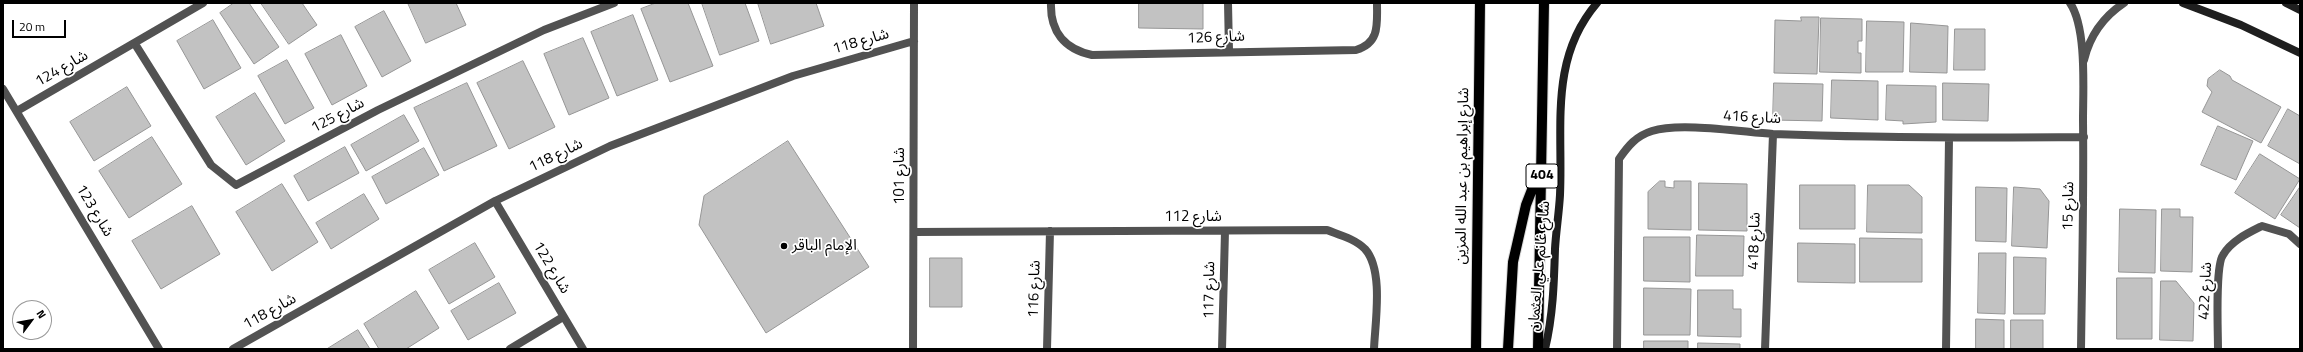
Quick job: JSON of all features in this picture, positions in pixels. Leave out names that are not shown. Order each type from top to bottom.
[{"type":"main road","name":"شارع إبراهيم بن عبد الله المزين","points":[[1476,349],[1480,3]]},
{"type":"main road","name":"404","points":[[1538,349],[1543,162],[1544,3]]},
{"type":"main road","points":[[1508,349],[1513,262],[1526,204],[1543,162]]},
{"type":"street","name":"شارع 124","points":[[17,111],[135,44],[203,3]]},
{"type":"street","name":"شارع 125","points":[[135,44],[211,165],[236,185],[378,110],[544,30],[614,3]]},
{"type":"street","name":"شارع 101","points":[[913,349],[914,3]]},
{"type":"street","name":"شارع 126","points":[[1051,3],[1052,21],[1060,38],[1079,52],[1092,55],[1229,51],[1356,50],[1370,44],[1377,30],[1377,3]]},
{"type":"street","points":[[1228,3],[1229,51]]},
{"type":"street","name":"شارع غانم علي العثمان","points":[[1545,349],[1554,300],[1560,196],[1563,76],[1572,42],[1580,26],[1598,3]]},
{"type":"street","name":"شارع 15","points":[[2070,3],[2077,20],[2083,62],[2084,137],[2081,349]]},
{"type":"street","name":"شارع 15","points":[[2083,62],[2092,38],[2099,27],[2124,3]]},
{"type":"street","points":[[2183,3],[2241,25],[2300,53]]},
{"type":"street","points":[[2286,3],[2300,10]]},
{"type":"street","name":"شارع 118","points":[[233,349],[495,201],[610,146],[793,76],[914,41]]},
{"type":"street","name":"شارع 123","points":[[3,88],[159,349]]},
{"type":"street","name":"شارع 416","points":[[1617,349],[1619,159],[1631,142],[1652,131],[1676,128],[1772,134],[1949,139],[2084,137]]},
{"type":"street","name":"شارع 418","points":[[1765,349],[1772,134]]},
{"type":"street","points":[[1946,349],[1949,139]]},
{"type":"street","name":"شارع 122","points":[[495,201],[583,349]]},
{"type":"street","name":"شارع 422","points":[[2218,349],[2218,287],[2222,255],[2240,237],[2262,226],[2289,234],[2300,244]]},
{"type":"street","name":"شارع 112","points":[[914,232],[1327,230],[1352,240],[1366,250],[1376,273],[1374,349]]},
{"type":"street","name":"شارع 116","points":[[1047,349],[1050,231]]},
{"type":"street","name":"شارع 117","points":[[1222,349],[1225,231]]},
{"type":"street","points":[[510,349],[563,317]]},
{"type":"building","points":[[234,3],[249,3],[279,47],[254,64],[220,13]]},
{"type":"building","points":[[261,3],[302,3],[317,25],[289,44]]},
{"type":"building","points":[[408,3],[456,3],[466,25],[426,43]]},
{"type":"building","points":[[656,3],[688,3],[713,66],[670,82],[641,9]]},
{"type":"building","points":[[702,3],[745,3],[759,41],[720,55]]},
{"type":"building","points":[[758,3],[816,3],[824,26],[771,44]]},
{"type":"building","points":[[1139,3],[1203,3],[1203,29],[1139,28]]},
{"type":"building","points":[[384,11],[411,61],[382,77],[355,27]]},
{"type":"building","points":[[633,15],[658,80],[617,96],[591,32]]},
{"type":"building","points":[[1801,17],[1819,17],[1817,74],[1774,73],[1775,20],[1801,21]]},
{"type":"building","points":[[1821,18],[1862,19],[1862,41],[1858,41],[1858,53],[1861,53],[1861,73],[1820,72]]},
{"type":"building","points":[[213,20],[241,68],[204,89],[177,41]]},
{"type":"building","points":[[1867,21],[1904,22],[1903,72],[1866,72]]},
{"type":"building","points":[[1911,23],[1948,26],[1947,73],[1910,72]]},
{"type":"building","points":[[1955,29],[1985,29],[1985,70],[1954,70]]},
{"type":"building","points":[[341,35],[367,86],[332,105],[305,54]]},
{"type":"building","points":[[583,38],[609,98],[569,115],[544,54]]},
{"type":"building","points":[[287,60],[314,108],[285,124],[258,76]]},
{"type":"building","points":[[523,61],[555,127],[509,149],[477,83]]},
{"type":"building","points":[[2220,70],[2230,76],[2232,80],[2281,107],[2261,143],[2202,112],[2212,92],[2207,86],[2208,79]]},
{"type":"building","points":[[1832,80],[1878,81],[1878,120],[1831,118]]},
{"type":"building","points":[[467,83],[497,146],[444,171],[414,108]]},
{"type":"building","points":[[1774,83],[1823,84],[1822,121],[1773,120]]},
{"type":"building","points":[[1943,83],[1989,84],[1988,121],[1943,120]]},
{"type":"building","points":[[1887,85],[1936,86],[1936,122],[1903,124],[1903,121],[1886,120]]},
{"type":"building","points":[[127,87],[151,126],[94,161],[70,122]]},
{"type":"building","points":[[255,93],[285,141],[246,165],[216,117]]},
{"type":"building","points":[[2288,109],[2300,116],[2300,164],[2268,146]]},
{"type":"building","points":[[404,115],[419,141],[366,171],[351,145]]},
{"type":"building","points":[[2218,126],[2253,141],[2236,180],[2201,165]]},
{"type":"building","points":[[152,137],[182,184],[129,218],[99,171]]},
{"type":"building","name":"الإمام الباقر","points":[[788,141],[869,267],[766,333],[699,225],[704,196]]},
{"type":"building","points":[[345,147],[359,173],[308,201],[294,176]]},
{"type":"building","points":[[424,148],[439,175],[386,204],[372,177]]},
{"type":"building","points":[[2260,154],[2300,179],[2275,219],[2235,193]]},
{"type":"building","points":[[1660,181],[1665,181],[1665,187],[1674,188],[1674,181],[1691,181],[1691,230],[1648,229],[1648,192]]},
{"type":"building","points":[[1699,183],[1747,184],[1747,231],[1699,230]]},
{"type":"building","points":[[282,184],[318,242],[272,271],[236,212]]},
{"type":"building","points":[[1800,185],[1855,185],[1855,229],[1800,229]]},
{"type":"building","points":[[1868,185],[1909,185],[1922,197],[1922,233],[1867,232]]},
{"type":"building","points":[[1976,187],[2007,188],[2006,242],[1976,241]]},
{"type":"building","points":[[2014,187],[2040,189],[2049,201],[2047,248],[2012,246]]},
{"type":"building","points":[[2300,187],[2300,228],[2281,215]]},
{"type":"building","points":[[364,194],[379,219],[331,249],[316,223]]},
{"type":"building","points":[[192,206],[220,254],[161,289],[132,241]]},
{"type":"building","points":[[2120,209],[2156,210],[2155,273],[2119,272]]},
{"type":"building","points":[[2162,209],[2180,209],[2180,217],[2193,217],[2192,272],[2161,271]]},
{"type":"building","points":[[1697,235],[1744,236],[1743,276],[1696,276]]},
{"type":"building","points":[[1644,237],[1690,237],[1690,282],[1644,281]]},
{"type":"building","points":[[1860,238],[1922,239],[1922,282],[1860,282]]},
{"type":"building","points":[[475,243],[495,277],[449,304],[429,270]]},
{"type":"building","points":[[1798,243],[1855,244],[1855,283],[1798,282]]},
{"type":"building","points":[[1979,253],[2006,253],[2005,314],[1978,313]]},
{"type":"building","points":[[2014,257],[2046,258],[2045,314],[2014,314]]},
{"type":"building","points":[[930,258],[962,258],[962,307],[930,307]]},
{"type":"building","points":[[2117,278],[2152,278],[2152,339],[2117,339]]},
{"type":"building","points":[[2161,281],[2176,281],[2194,303],[2193,341],[2160,340]]},
{"type":"building","points":[[499,283],[516,313],[468,340],[451,311]]},
{"type":"building","points":[[1644,288],[1691,289],[1690,335],[1644,335]]},
{"type":"building","points":[[1698,290],[1733,290],[1733,309],[1741,309],[1741,337],[1698,336]]},
{"type":"building","points":[[416,291],[439,328],[406,349],[379,349],[364,324]]},
{"type":"building","points":[[1976,319],[2004,320],[2004,349],[1976,349]]},
{"type":"building","points":[[2011,320],[2043,320],[2043,349],[2011,349]]},
{"type":"building","points":[[358,330],[370,349],[327,349]]},
{"type":"building","points":[[1644,341],[1688,341],[1688,349],[1644,349]]},
{"type":"building","points":[[1698,343],[1740,344],[1740,349],[1698,349]]},
{"type":"place","name":"الإمام الباقر","points":[[784,246]]}]
